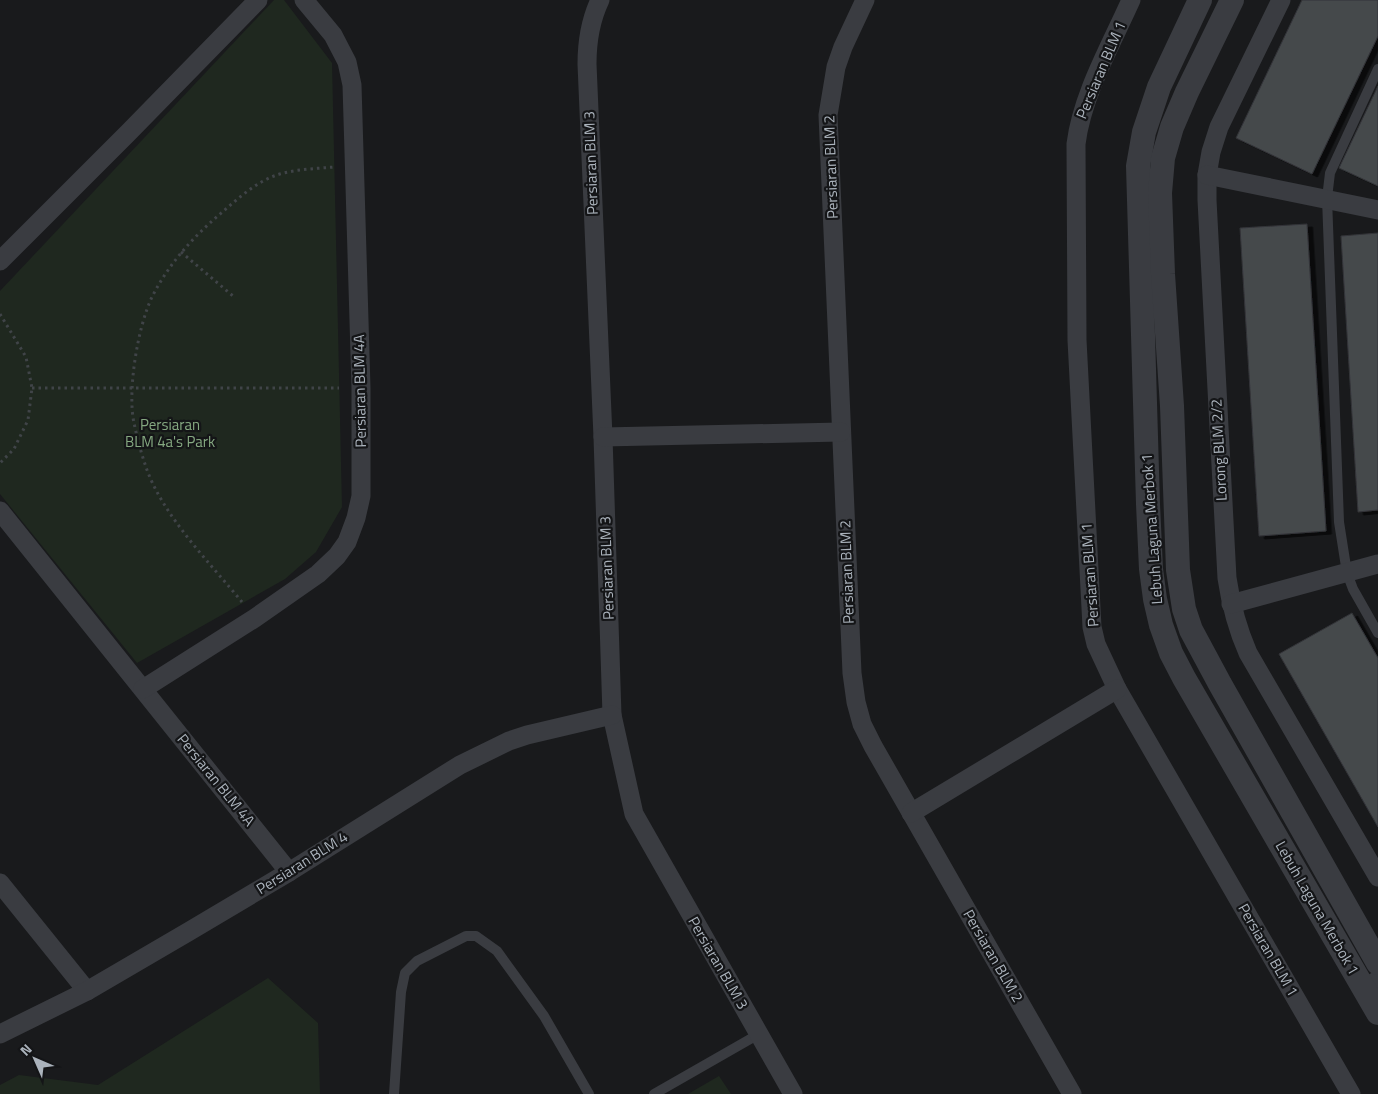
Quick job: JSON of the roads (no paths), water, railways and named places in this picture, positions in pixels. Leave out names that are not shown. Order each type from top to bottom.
[{"type":"street","points":[[0,261],[258,0]]},
{"type":"street","name":"Persiaran BLM 4A","points":[[143,689],[255,618],[318,574],[337,556],[347,542],[356,518],[361,496],[361,388],[352,84],[348,62],[333,35],[304,0]]},
{"type":"street","name":"Persiaran BLM 3","points":[[600,0],[590,25],[587,64],[603,437],[612,715],[634,814],[793,1094]]},
{"type":"street","name":"Persiaran BLM 2","points":[[865,0],[842,47],[836,67],[828,115],[852,673],[856,702],[862,724],[911,813],[1072,1094]]},
{"type":"street","name":"Persiaran BLM 1","points":[[1131,0],[1085,102],[1078,125],[1076,144],[1077,340],[1092,627],[1096,644],[1117,689],[1351,1094]]},
{"type":"street","name":"Lebuh Laguna Merbok 1","points":[[1200,0],[1159,87],[1144,132],[1138,166],[1147,494],[1155,599],[1160,625],[1171,653],[1184,678],[1371,984],[1378,1013]]},
{"type":"street","name":"Lebuh Laguna Merbok 1","points":[[1232,0],[1187,92],[1172,127],[1163,158],[1160,193],[1162,274],[1172,406],[1178,570],[1184,609],[1192,630],[1215,676],[1378,963]]},
{"type":"street","name":"Lorong BLM 2/2","points":[[1280,0],[1220,126],[1211,152],[1207,175],[1225,550],[1231,604],[1248,653],[1378,877]]},
{"type":"street","points":[[1207,175],[1327,198],[1378,210]]},
{"type":"street","points":[[603,437],[841,432]]},
{"type":"street","name":"Persiaran BLM 4A","points":[[0,511],[288,872]]},
{"type":"street","points":[[1231,604],[1378,564]]},
{"type":"street","points":[[911,813],[1117,689]]},
{"type":"street","name":"Persiaran BLM 4","points":[[0,1034],[87,991],[288,872],[460,765],[495,747],[527,735],[612,715]]},
{"type":"street","points":[[0,883],[87,991]]},
{"type":"lane","points":[[1378,69],[1330,172],[1327,198],[1339,522],[1347,573],[1353,589],[1378,632]]},
{"type":"lane","points":[[394,1094],[401,992],[405,973],[417,961],[466,936],[476,936],[496,951],[544,1016],[589,1094]]},
{"type":"lane","points":[[654,1094],[759,1034]]},
{"type":"park label","name":"Persiaran BLM 4a's Park","points":[[170,434]]}]
